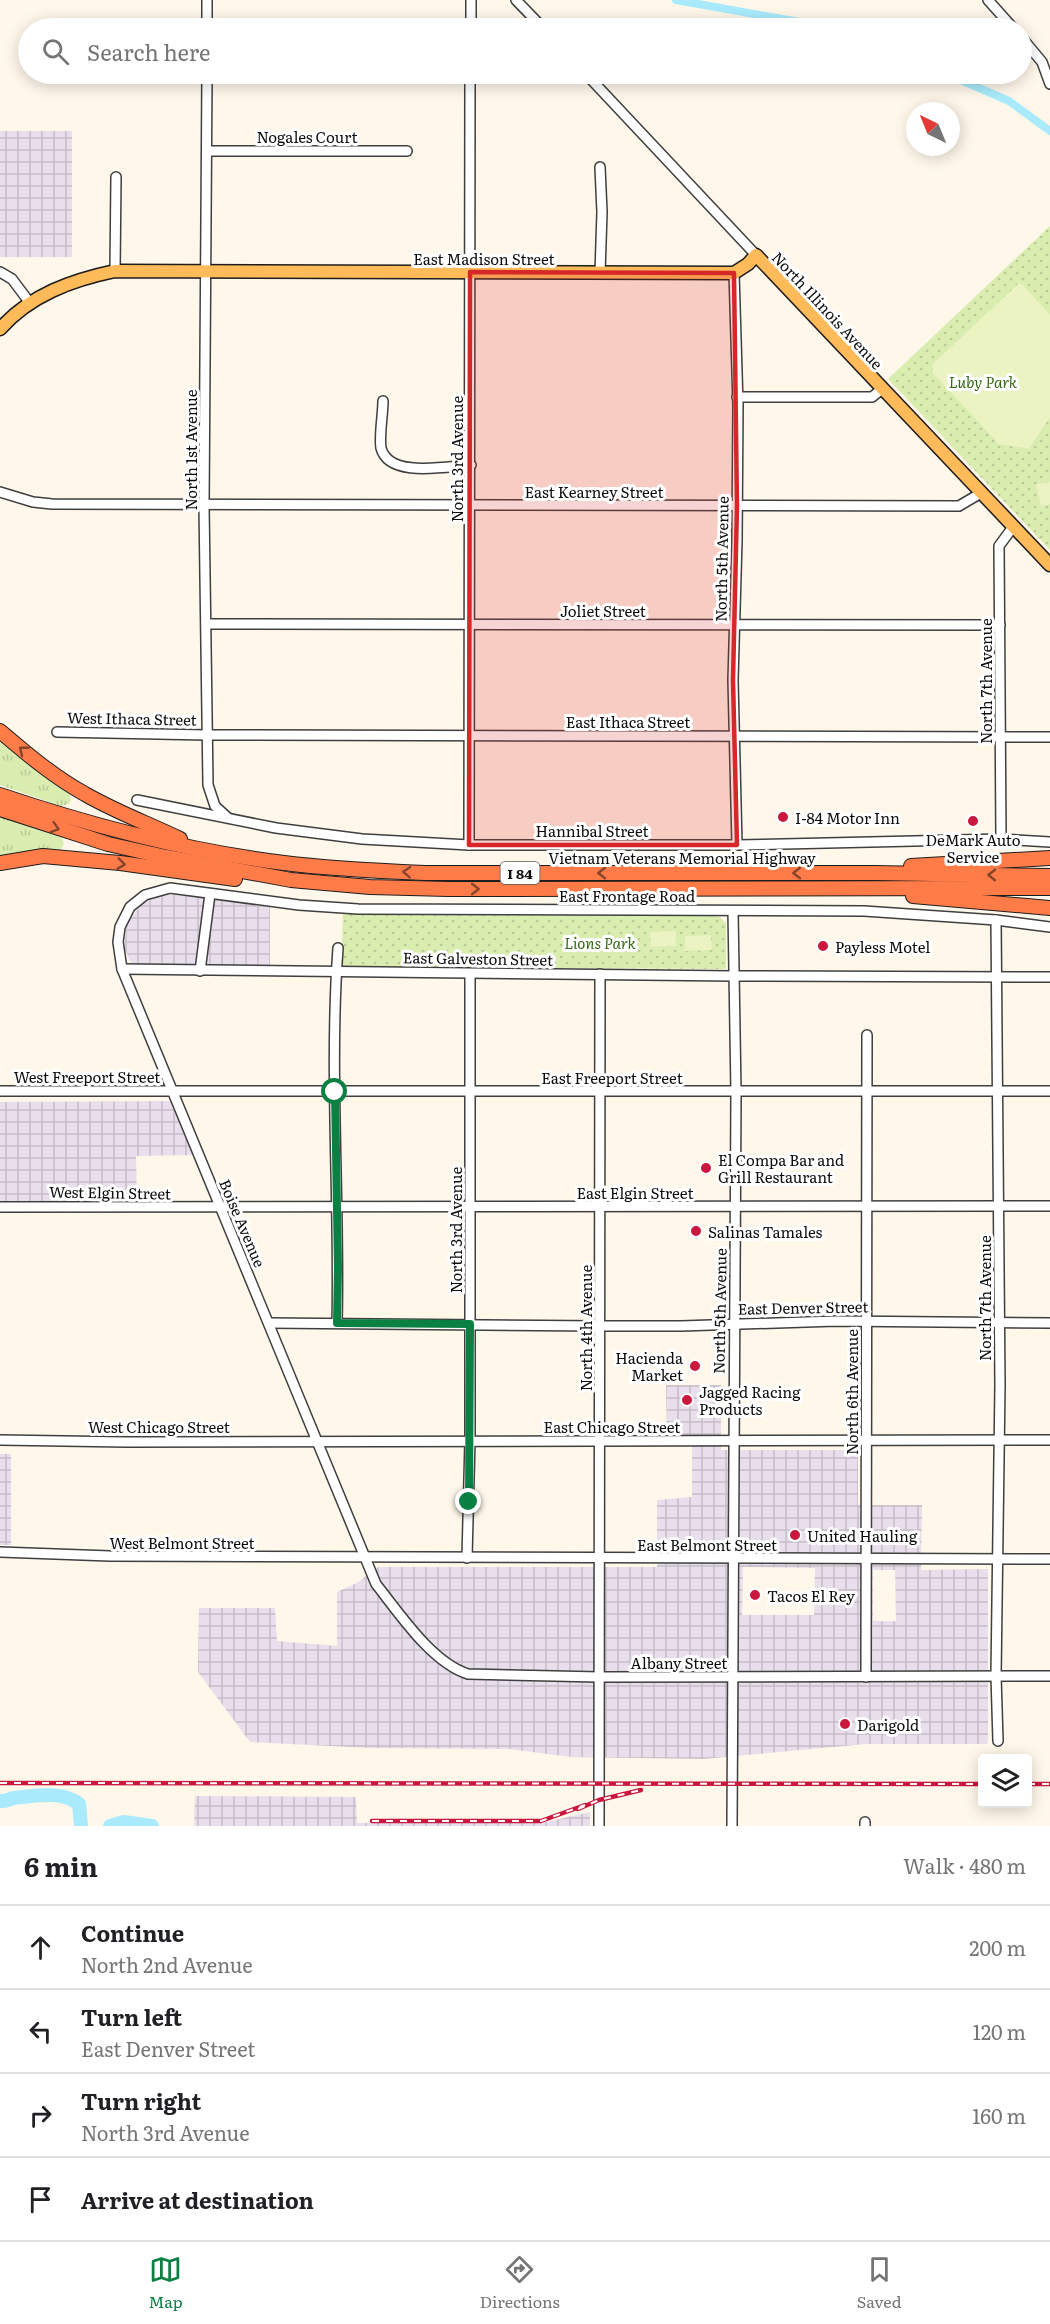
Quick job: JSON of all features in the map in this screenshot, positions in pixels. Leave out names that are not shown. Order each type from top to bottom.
[{"type":"highway","points":[[0,731],[47,770],[83,794],[201,850]]},
{"type":"highway","name":"Vietnam Veterans Memorial Highway","points":[[0,795],[63,816],[201,850],[283,863],[426,873],[875,873],[1050,876]]},
{"type":"highway","name":"I 84","points":[[0,809],[108,844],[166,858],[291,880],[370,887],[448,890],[1050,888]]},
{"type":"highway","points":[[0,863],[43,856],[120,863],[255,881],[291,880]]},
{"type":"highway","points":[[875,873],[916,865],[1050,858]]},
{"type":"highway","points":[[858,890],[1050,908]]},
{"type":"main road","points":[[734,273],[756,255]]},
{"type":"main road","name":"North Illinois Avenue","points":[[756,255],[1050,566]]},
{"type":"main road","name":"East Madison Street","points":[[0,328],[30,303],[68,283],[115,271],[734,273]]},
{"type":"street","points":[[207,0],[207,18]]},
{"type":"street","points":[[471,0],[471,18]]},
{"type":"street","points":[[516,0],[533,18]]},
{"type":"street","points":[[988,0],[1004,18]]},
{"type":"street","points":[[1032,47],[1046,59],[1050,84]]},
{"type":"street","name":"North 1st Avenue","points":[[207,84],[204,506],[208,785],[214,806],[228,819]]},
{"type":"street","name":"North 3rd Avenue","points":[[469,845],[471,84]]},
{"type":"street","name":"North Illinois Avenue","points":[[595,84],[756,255]]},
{"type":"street","name":"Nogales Court","points":[[207,151],[406,151]]},
{"type":"street","points":[[600,167],[602,212],[600,273]]},
{"type":"street","points":[[115,271],[116,177]]},
{"type":"street","points":[[0,272],[12,279],[30,303]]},
{"type":"street","name":"North 5th Avenue","points":[[734,273],[737,397],[734,736],[737,845]]},
{"type":"street","points":[[737,397],[872,397],[882,388]]},
{"type":"street","points":[[383,401],[381,448],[393,464],[406,469],[471,465]]},
{"type":"street","name":"East Kearney Street","points":[[0,492],[33,502],[52,504],[204,506],[959,506],[981,493]]},
{"type":"street","name":"North 7th Avenue","points":[[1001,839],[999,546],[1013,527]]},
{"type":"street","name":"Joliet Street","points":[[206,624],[1000,625]]},
{"type":"street","name":"West Ithaca Street","points":[[57,732],[207,735]]},
{"type":"street","name":"East Ithaca Street","points":[[207,735],[1050,737]]},
{"type":"street","name":"Hannibal Street","points":[[137,800],[276,828],[362,839],[469,845],[737,845],[1001,839],[1050,842]]},
{"type":"street","name":"East Frontage Road","points":[[136,902],[145,896],[170,888],[298,905],[358,909],[864,911],[996,920],[1050,927]]},
{"type":"street","points":[[200,971],[210,894]]},
{"type":"street","name":"Boise Avenue","points":[[136,902],[130,907],[120,927],[118,942],[123,969],[365,1557]]},
{"type":"street","name":"North 5th Avenue","points":[[732,1826],[736,1092],[733,911]]},
{"type":"street","name":"North 7th Avenue","points":[[996,920],[999,1206],[996,1676],[998,1741]]},
{"type":"street","points":[[337,1323],[338,1207],[335,1092],[338,948]]},
{"type":"street","name":"East Galveston Street","points":[[123,969],[470,974],[1050,977]]},
{"type":"street","name":"North 3rd Avenue","points":[[467,1558],[470,1440],[470,974]]},
{"type":"street","name":"North 4th Avenue","points":[[599,1826],[600,974]]},
{"type":"street","name":"North 6th Avenue","points":[[866,1677],[867,1035]]},
{"type":"street","name":"West Freeport Street","points":[[0,1091],[174,1092]]},
{"type":"street","name":"East Freeport Street","points":[[174,1092],[1050,1091]]},
{"type":"street","name":"East Elgin Street","points":[[220,1207],[1050,1206]]},
{"type":"street","name":"West Elgin Street","points":[[0,1207],[220,1207]]},
{"type":"street","name":"East Denver Street","points":[[269,1323],[600,1326],[866,1321],[1050,1323]]},
{"type":"street","name":"West Chicago Street","points":[[0,1440],[318,1440]]},
{"type":"street","name":"East Chicago Street","points":[[318,1440],[1050,1440]]},
{"type":"street","name":"West Belmont Street","points":[[0,1552],[118,1557],[365,1557]]},
{"type":"street","name":"East Belmont Street","points":[[365,1557],[1050,1559]]},
{"type":"street","name":"Albany Street","points":[[365,1557],[376,1584],[396,1609],[433,1651],[457,1671],[468,1674],[599,1677],[1050,1676]]},
{"type":"highlighted area","points":[[470,272],[734,273],[737,506],[733,680],[737,845],[469,845]]},
{"type":"shaded area","points":[[0,131],[72,131],[72,257],[0,257]]},
{"type":"shaded area","points":[[164,895],[270,907],[270,967],[132,966],[124,947],[127,923],[142,904]]},
{"type":"shaded area","points":[[170,1101],[193,1155],[136,1156],[137,1205],[0,1206],[0,1102]]},
{"type":"shaded area","points":[[666,1385],[721,1385],[721,1450],[858,1450],[858,1505],[922,1505],[921,1570],[988,1569],[988,1744],[866,1744],[703,1759],[571,1757],[509,1749],[371,1748],[250,1742],[198,1672],[199,1608],[275,1608],[277,1641],[337,1646],[337,1592],[357,1583],[378,1567],[657,1567],[657,1500],[692,1497],[692,1437],[667,1437]],"holes":[[[743,1567],[815,1568],[814,1615],[742,1615]],[[873,1570],[895,1570],[896,1621],[873,1621]]]},
{"type":"shaded area","points":[[0,1454],[11,1454],[11,1545],[0,1545]]},
{"type":"shaded area","points":[[195,1796],[356,1797],[357,1823],[541,1823],[590,1812],[590,1826],[194,1826]]},
{"type":"green space","name":"Luby Park","points":[[1050,226],[1050,550],[888,379]]},
{"type":"green space","points":[[1020,282],[1050,315],[1050,417],[1029,449],[999,444],[932,372],[933,364]]},
{"type":"green space","points":[[1050,482],[1050,504],[1041,506],[1036,484]]},
{"type":"green space","points":[[0,742],[69,793],[71,800],[69,804],[61,806],[0,785]]},
{"type":"green space","points":[[0,817],[54,834],[62,838],[64,844],[61,849],[0,858]]},
{"type":"green space","name":"Lions Park","points":[[343,913],[716,916],[726,923],[726,969],[341,967]]},
{"type":"green space","points":[[676,931],[676,946],[651,947],[650,932]]},
{"type":"green space","points":[[711,935],[712,950],[685,951],[685,936]]},
{"type":"waterway","points":[[676,0],[777,18]]},
{"type":"waterway","points":[[970,84],[1009,101],[1050,131]]},
{"type":"waterway","points":[[0,1801],[39,1795],[64,1797],[79,1804],[81,1826]]},
{"type":"waterway","points":[[110,1826],[124,1822],[152,1826]]},
{"type":"railway","points":[[0,1783],[978,1784]]},
{"type":"railway","points":[[1032,1784],[1050,1784]]},
{"type":"railway","points":[[578,1809],[599,1800],[641,1790]]},
{"type":"railway","points":[[372,1821],[541,1821],[585,1805]]},
{"type":"place","name":"I-84 Motor Inn","points":[[783,817]]},
{"type":"place","name":"DeMark Auto Service","points":[[973,821]]},
{"type":"place","name":"Payless Motel","points":[[823,946]]},
{"type":"place","name":"El Compa Bar and Grill Restaurant","points":[[706,1168]]},
{"type":"place","name":"Salinas Tamales","points":[[696,1231]]},
{"type":"place","name":"Hacienda Market","points":[[695,1366]]},
{"type":"place","name":"Jagged Racing Products","points":[[687,1400]]},
{"type":"place","name":"United Hauling","points":[[795,1535]]},
{"type":"place","name":"Tacos El Rey","points":[[755,1595]]},
{"type":"place","name":"Darigold","points":[[845,1724]]},
{"type":"route","points":[[335,1092],[338,1207],[337,1323],[470,1324],[469,1502]]}]
